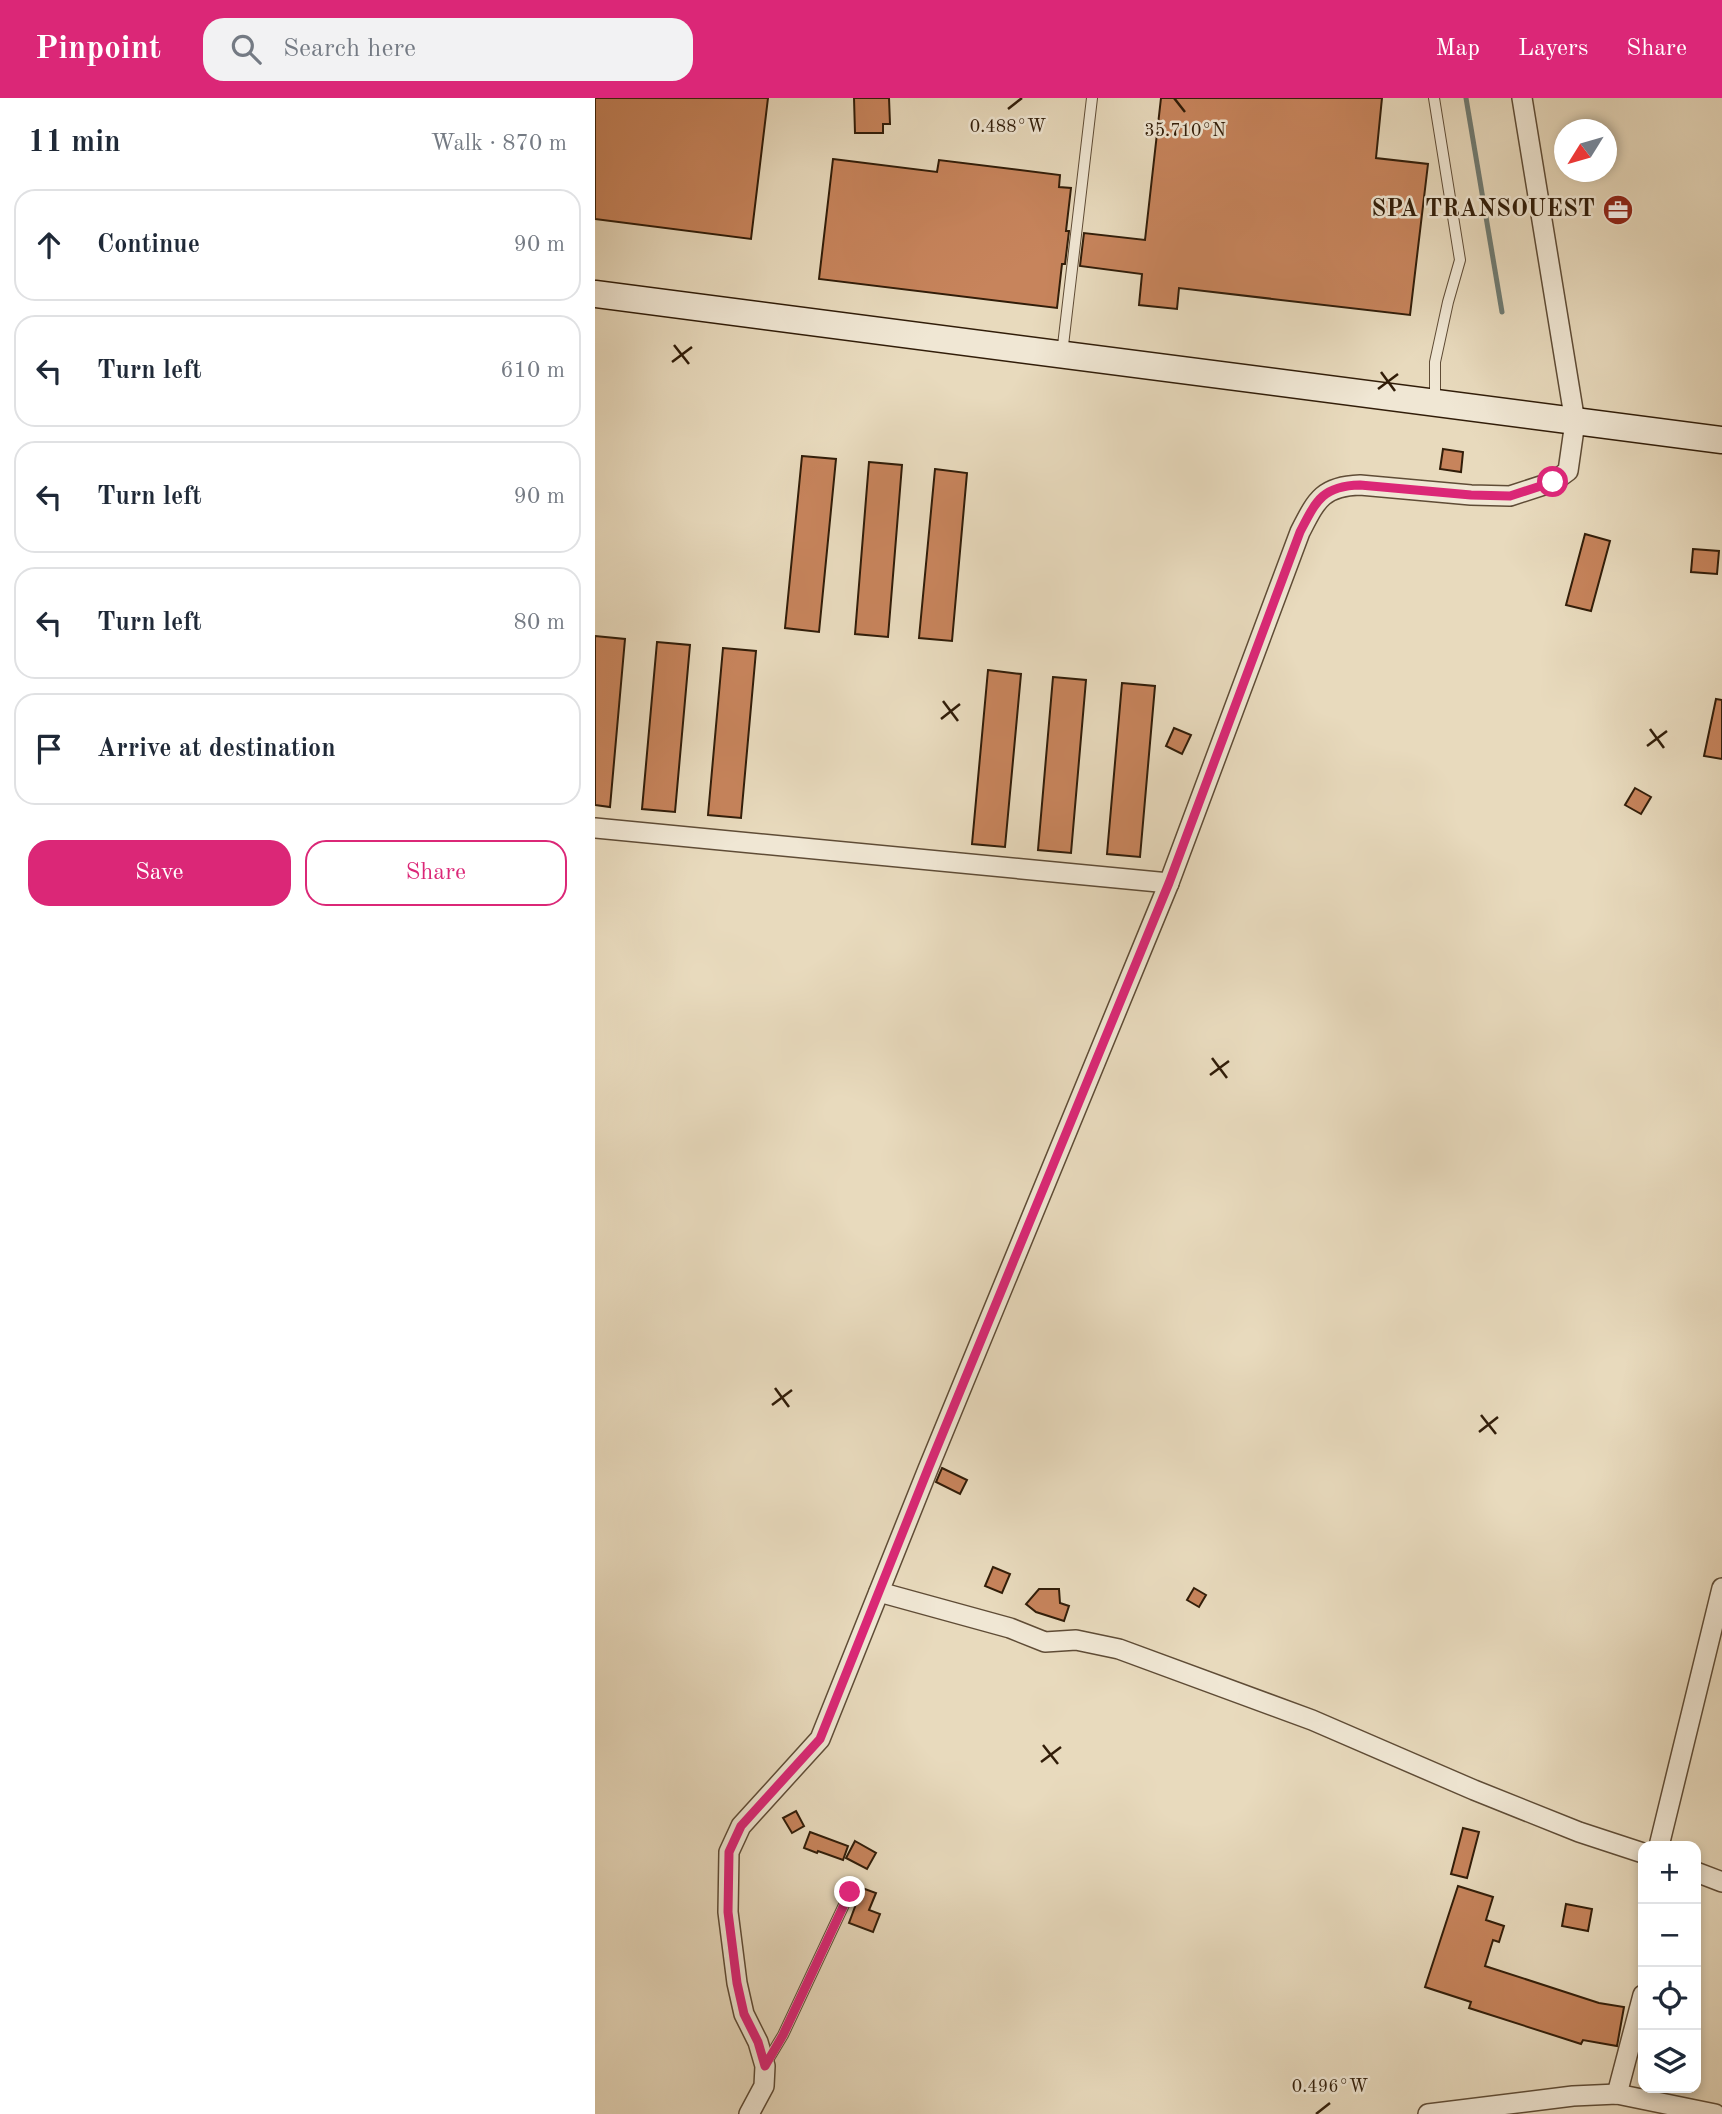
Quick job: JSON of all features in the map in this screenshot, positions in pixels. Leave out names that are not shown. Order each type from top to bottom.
[{"type":"street","points":[[749,2114],[764,2086],[765,2066],[758,2042],[744,2014],[737,1983],[728,1912],[729,1852],[741,1826],[820,1739],[1169,883],[1300,532],[1311,510],[1321,498],[1332,489],[1343,486],[1510,496],[1553,482],[1568,471],[1575,422],[1522,98]]},
{"type":"street","points":[[595,294],[1722,440]]},
{"type":"street","points":[[595,828],[1169,883]]},
{"type":"street","points":[[1661,1841],[1722,1588]]},
{"type":"street","points":[[879,1592],[1010,1628],[1045,1642],[1076,1640],[1118,1649],[1312,1720],[1485,1795],[1579,1832],[1638,1851]]},
{"type":"street","points":[[1701,1874],[1722,1882]]},
{"type":"street","points":[[1617,2094],[1638,2014]]},
{"type":"street","points":[[1438,2113],[1573,2096],[1617,2094],[1716,2114]]},
{"type":"lane","points":[[1062,354],[1092,98]]},
{"type":"lane","points":[[1434,98],[1460,260],[1435,362],[1435,402]]},
{"type":"lane","points":[[765,2066],[783,2035],[850,1892]]},
{"type":"building","points":[[595,98],[768,98],[751,239],[595,219]]},
{"type":"building","points":[[854,98],[889,98],[890,124],[883,124],[883,133],[855,133]]},
{"type":"building","points":[[1161,98],[1382,98],[1376,158],[1428,164],[1410,315],[1179,288],[1177,309],[1139,305],[1142,274],[1080,266],[1084,233],[1145,240]]},
{"type":"building","points":[[833,159],[937,172],[939,160],[1060,175],[1059,187],[1071,188],[1066,231],[1069,231],[1057,308],[819,279]]},
{"type":"building","points":[[1443,449],[1463,452],[1461,472],[1440,469]]},
{"type":"building","points":[[802,456],[836,459],[819,632],[785,628]]},
{"type":"building","points":[[869,462],[902,465],[888,637],[855,634]]},
{"type":"building","points":[[935,469],[967,473],[952,641],[919,638]]},
{"type":"building","points":[[1585,534],[1610,541],[1591,611],[1566,605]]},
{"type":"building","points":[[1693,549],[1719,551],[1717,574],[1691,572]]},
{"type":"building","points":[[595,636],[625,639],[610,807],[595,805]]},
{"type":"building","points":[[657,642],[690,645],[675,812],[642,809]]},
{"type":"building","points":[[723,648],[756,651],[741,818],[708,815]]},
{"type":"building","points":[[988,670],[1021,674],[1005,847],[972,844]]},
{"type":"building","points":[[1053,677],[1086,680],[1071,853],[1038,850]]},
{"type":"building","points":[[1122,683],[1155,686],[1140,857],[1107,854]]},
{"type":"building","points":[[1716,699],[1722,700],[1722,759],[1704,756]]},
{"type":"building","points":[[1174,728],[1191,735],[1182,754],[1166,746]]},
{"type":"building","points":[[1635,788],[1651,797],[1641,814],[1625,805]]},
{"type":"building","points":[[942,1468],[967,1480],[960,1494],[936,1482]]},
{"type":"building","points":[[993,1567],[1010,1574],[1002,1593],[985,1586]]},
{"type":"building","points":[[1194,1588],[1206,1595],[1199,1607],[1187,1600]]},
{"type":"building","points":[[1039,1589],[1059,1589],[1060,1603],[1069,1606],[1064,1621],[1036,1612],[1026,1604]]},
{"type":"building","points":[[796,1811],[804,1826],[792,1833],[783,1818]]},
{"type":"building","points":[[1463,1828],[1479,1832],[1467,1878],[1451,1874]]},
{"type":"building","points":[[810,1832],[848,1846],[843,1860],[804,1848]]},
{"type":"building","points":[[855,1841],[876,1853],[867,1869],[846,1858]]},
{"type":"building","points":[[1458,1886],[1493,1897],[1486,1920],[1504,1926],[1499,1942],[1493,1940],[1485,1966],[1599,2003],[1624,2007],[1617,2046],[1583,2040],[1581,2044],[1469,2008],[1471,2002],[1425,1987]]},
{"type":"building","points":[[862,1888],[876,1893],[869,1910],[880,1914],[873,1932],[849,1923]]},
{"type":"building","points":[[1566,1904],[1592,1909],[1588,1931],[1562,1926]]},
{"type":"waterway","points":[[1466,98],[1502,312]]},
{"type":"place","name":"SPA TRANSOUEST","points":[[1618,210]]},
{"type":"route","points":[[850,1892],[783,2035],[765,2066],[758,2042],[744,2014],[737,1983],[728,1912],[729,1852],[741,1826],[820,1739],[1169,883],[1300,532],[1311,510],[1321,498],[1332,489],[1343,486],[1510,496],[1553,482]]}]
